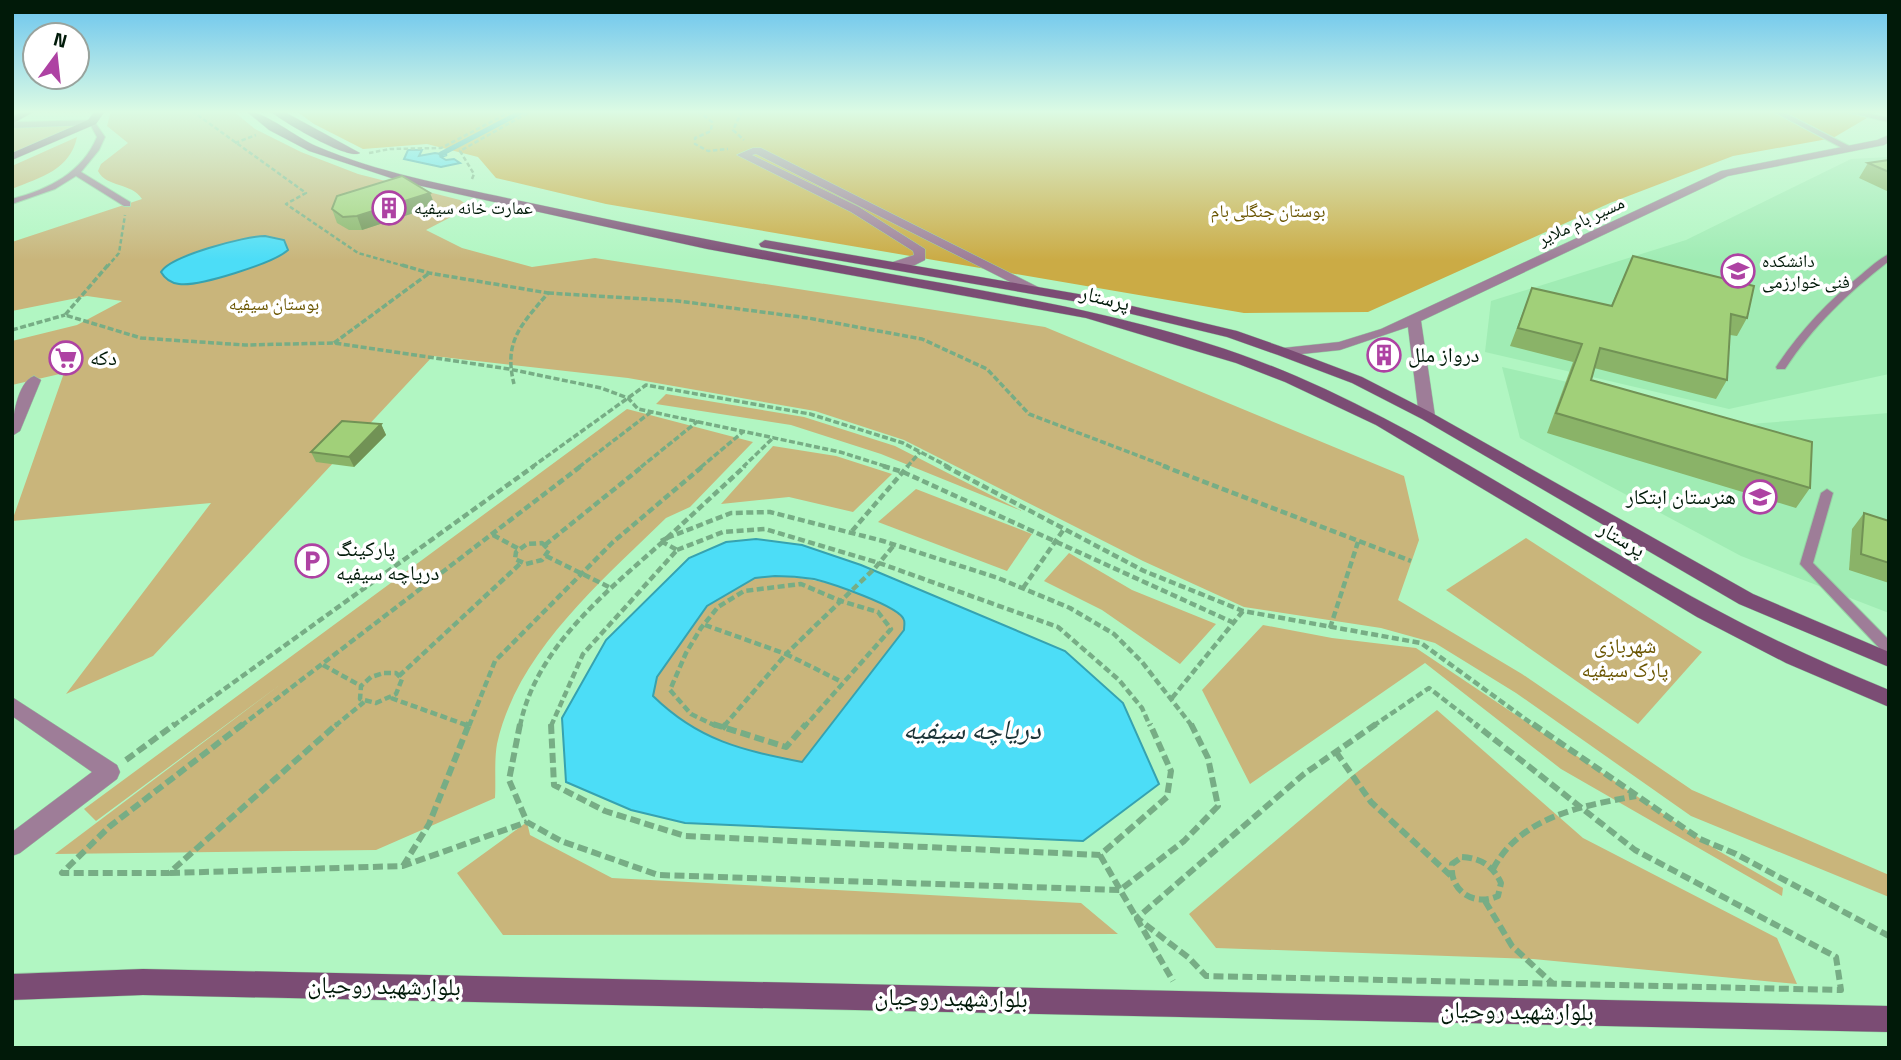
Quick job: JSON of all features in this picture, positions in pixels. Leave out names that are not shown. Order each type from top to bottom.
[{"type":"main road","name":"پرستار","points":[[348,160],[407,180],[732,250],[1088,314],[1241,360],[1326,395],[1381,422],[1704,612],[1793,658],[1889,699]]},
{"type":"main road","name":"پرستار","points":[[380,160],[470,183],[724,237],[1035,289],[1148,312],[1232,334],[1357,380],[1427,416],[1746,599],[1889,660]]},
{"type":"main road","name":"بلوارشهید روحیان","points":[[12,987],[143,982],[1889,1019]]},
{"type":"street","points":[[754,160],[799,180],[895,232],[919,249],[921,257],[894,266]]},
{"type":"street","points":[[778,160],[1035,289]]},
{"type":"street","name":"مسیر بام ملایر","points":[[1283,352],[1340,346],[1386,332],[1724,173],[1790,160]]},
{"type":"street","points":[[1414,320],[1427,416]]},
{"type":"street","points":[[12,431],[34,380]]},
{"type":"street","points":[[12,705],[109,772],[12,846]]},
{"type":"lane","points":[[12,202],[30,197],[69,178],[87,160]]},
{"type":"lane","points":[[76,172],[127,204]]},
{"type":"lane","points":[[1781,367],[1800,336],[1830,303],[1889,257]]},
{"type":"lane","points":[[1827,493],[1806,564],[1889,649]]},
{"type":"path","points":[[261,160],[306,193],[286,204],[358,253],[429,273],[548,293],[678,300],[808,318],[922,339],[987,369],[1030,414],[1411,561]]},
{"type":"path","points":[[466,160],[474,174],[470,183]]},
{"type":"path","points":[[12,330],[65,314],[119,253],[127,204]]},
{"type":"path","points":[[334,343],[429,273]]},
{"type":"path","points":[[514,384],[509,369],[512,338],[548,293]]},
{"type":"path","points":[[65,314],[141,338],[245,345],[334,343],[509,369],[601,388],[628,398],[638,409],[840,452],[903,472],[1233,622]]},
{"type":"path","points":[[109,772],[646,385],[810,414],[903,443],[1144,571],[1243,611],[1420,643],[1510,709],[1700,839],[1736,854],[1889,936]]},
{"type":"path","points":[[527,822],[403,866],[169,873],[62,873],[109,827],[652,412]]},
{"type":"path","points":[[545,545],[698,421]]},
{"type":"path","points":[[403,866],[429,824],[495,661],[613,542],[744,430]]},
{"type":"path","points":[[661,541],[728,513],[756,511],[782,514],[895,544],[1023,588],[1080,611],[1116,635],[1172,698],[1200,738],[1215,773],[1218,806],[1197,830],[1175,851],[1120,890],[659,875],[561,841],[527,822],[509,780],[525,700],[555,647],[611,588],[661,541],[701,509],[774,437]]},
{"type":"path","points":[[852,531],[920,452]]},
{"type":"path","points":[[765,528],[1058,627],[1119,680],[1142,708],[1171,771],[1167,797],[1100,855],[685,836],[605,811],[554,785],[551,725],[583,654],[677,550],[723,532],[765,528]]},
{"type":"path","points":[[1023,588],[1064,529]]},
{"type":"path","points":[[493,535],[519,549]]},
{"type":"path","points":[[661,541],[677,550]]},
{"type":"path","points":[[400,676],[521,564],[532,564],[546,556],[549,550],[545,545],[532,542],[519,549],[514,556],[521,564]]},
{"type":"path","points":[[1330,628],[1358,542]]},
{"type":"path","points":[[722,729],[786,654],[895,544]]},
{"type":"path","points":[[546,556],[611,588]]},
{"type":"path","points":[[801,584],[843,599],[878,612],[891,629],[786,747],[722,729],[691,714],[670,690],[681,658],[728,599],[756,588],[801,584]]},
{"type":"path","points":[[1172,698],[1243,611]]},
{"type":"path","points":[[705,625],[786,654],[842,682]]},
{"type":"path","points":[[323,665],[361,685]]},
{"type":"path","points":[[390,672],[400,676],[400,689],[391,698],[376,703],[364,702],[358,695],[361,685],[377,674],[390,672]]},
{"type":"path","points":[[1429,688],[1635,850],[1836,957],[1841,990],[1206,976],[1189,957],[1137,918],[1304,774],[1429,688]]},
{"type":"path","points":[[391,698],[469,726]]},
{"type":"path","points":[[169,873],[290,764],[364,702]]},
{"type":"path","points":[[1336,752],[1371,802],[1451,876]]},
{"type":"path","points":[[1493,869],[1506,846],[1540,824],[1578,807],[1636,796]]},
{"type":"path","points":[[1100,855],[1186,1003]]},
{"type":"path","points":[[1462,858],[1478,859],[1493,869],[1501,883],[1501,890],[1498,896],[1485,901],[1467,896],[1454,884],[1451,876],[1452,864],[1462,858]]},
{"type":"path","points":[[1485,901],[1512,946],[1552,983]]},
{"type":"shaded area","name":"دانشکده فنی خوارزمی","points":[[1848,160],[1889,160],[1889,374],[1729,409],[1485,352],[1491,301],[1686,240]]},
{"type":"shaded area","name":"هنرستان ابتکار","points":[[1502,367],[1750,424],[1889,413],[1889,613],[1741,556],[1520,438]]},
{"type":"green space","points":[[24,160],[65,160],[53,171],[12,189],[12,166]]},
{"type":"green space","name":"بوستان سیفیه","points":[[106,160],[323,160],[358,174],[460,200],[470,207],[426,230],[462,248],[532,267],[595,258],[1045,327],[1404,476],[1419,540],[1398,600],[1522,674],[1692,790],[1889,875],[1889,897],[1691,816],[1516,693],[1435,643],[1381,628],[1244,607],[1143,561],[904,440],[815,411],[628,378],[433,356],[153,656],[66,694],[211,503],[12,521],[64,373],[12,385],[12,341],[77,325],[122,301],[87,296],[12,311],[12,242],[142,199],[132,190],[102,176],[98,171]]},
{"type":"green space","name":"بوستان جنگلی بام","points":[[481,160],[1721,160],[1610,203],[1368,312],[1244,313],[606,204],[496,178]]},
{"type":"green space","points":[[666,394],[804,417],[895,446],[1022,511],[881,454],[791,425],[656,404]]},
{"type":"green space","points":[[627,409],[753,442],[690,507],[666,518],[615,567],[565,620],[542,649],[507,710],[497,744],[495,798],[376,850],[55,854],[281,684],[96,821],[84,809]]},
{"type":"green space","points":[[773,446],[836,456],[892,474],[853,512],[789,497],[721,504]]},
{"type":"green space","points":[[916,489],[1032,534],[1007,571],[878,522]]},
{"type":"green space","name":"شهربازی پارک سیفیه","points":[[1526,538],[1702,652],[1638,724],[1446,590]]},
{"type":"green space","points":[[1069,553],[1132,590],[1216,624],[1180,664],[1102,610],[1044,581]]},
{"type":"green space","points":[[775,576],[809,579],[842,587],[875,600],[904,617],[904,630],[802,762],[722,742],[688,724],[653,697],[657,677],[707,606],[755,578]]},
{"type":"green space","points":[[1263,625],[1332,638],[1416,648],[1717,850],[1783,888],[1782,896],[1561,769],[1425,663],[1250,784],[1202,690]]},
{"type":"green space","points":[[1437,710],[1583,838],[1777,938],[1797,984],[1533,959],[1216,948],[1189,914],[1352,776]]},
{"type":"green space","points":[[527,822],[530,835],[612,878],[1081,903],[1118,934],[503,935],[457,873]]},
{"type":"water","points":[[411,160],[456,160],[460,163],[441,167]]},
{"type":"water","points":[[265,236],[284,240],[288,250],[252,267],[202,282],[176,283],[168,280],[161,272],[167,266],[193,254],[226,243]]},
{"type":"water","name":"دریاچه سیفیه","points":[[756,539],[802,545],[861,565],[1065,651],[1123,703],[1159,784],[1083,841],[685,823],[631,810],[566,782],[562,718],[606,640],[689,558],[726,542]],"holes":[[[780,576],[814,579],[848,590],[890,608],[900,614],[904,621],[904,630],[802,762],[722,741],[687,724],[653,696],[657,677],[707,606],[755,578]]]},
{"type":"building","points":[[1889,160],[1889,172],[1868,163]]},
{"type":"building","points":[[402,176],[430,193],[357,216],[343,217],[332,209],[337,196]]},
{"type":"building","points":[[1633,256],[1754,286],[1747,318],[1731,314],[1727,380],[1600,348],[1591,380],[1812,442],[1810,488],[1556,413],[1582,344],[1518,328],[1532,288],[1612,306]]},
{"type":"building","points":[[342,421],[381,424],[349,457],[311,452]]},
{"type":"building","points":[[1864,513],[1889,521],[1889,563],[1861,554]]},
{"type":"place","name":"عمارت خانه سیفیه","points":[[389,208]]},
{"type":"place","name":"دانشکده فنی خوارزمی","points":[[1738,271]]},
{"type":"place","name":"درواز ملل","points":[[1384,355]]},
{"type":"place","name":"دکه","points":[[66,358]]},
{"type":"place","name":"هنرستان ابتکار","points":[[1760,497]]},
{"type":"place","name":"پارکینگ دریاچه سیفیه","points":[[312,561]]}]
